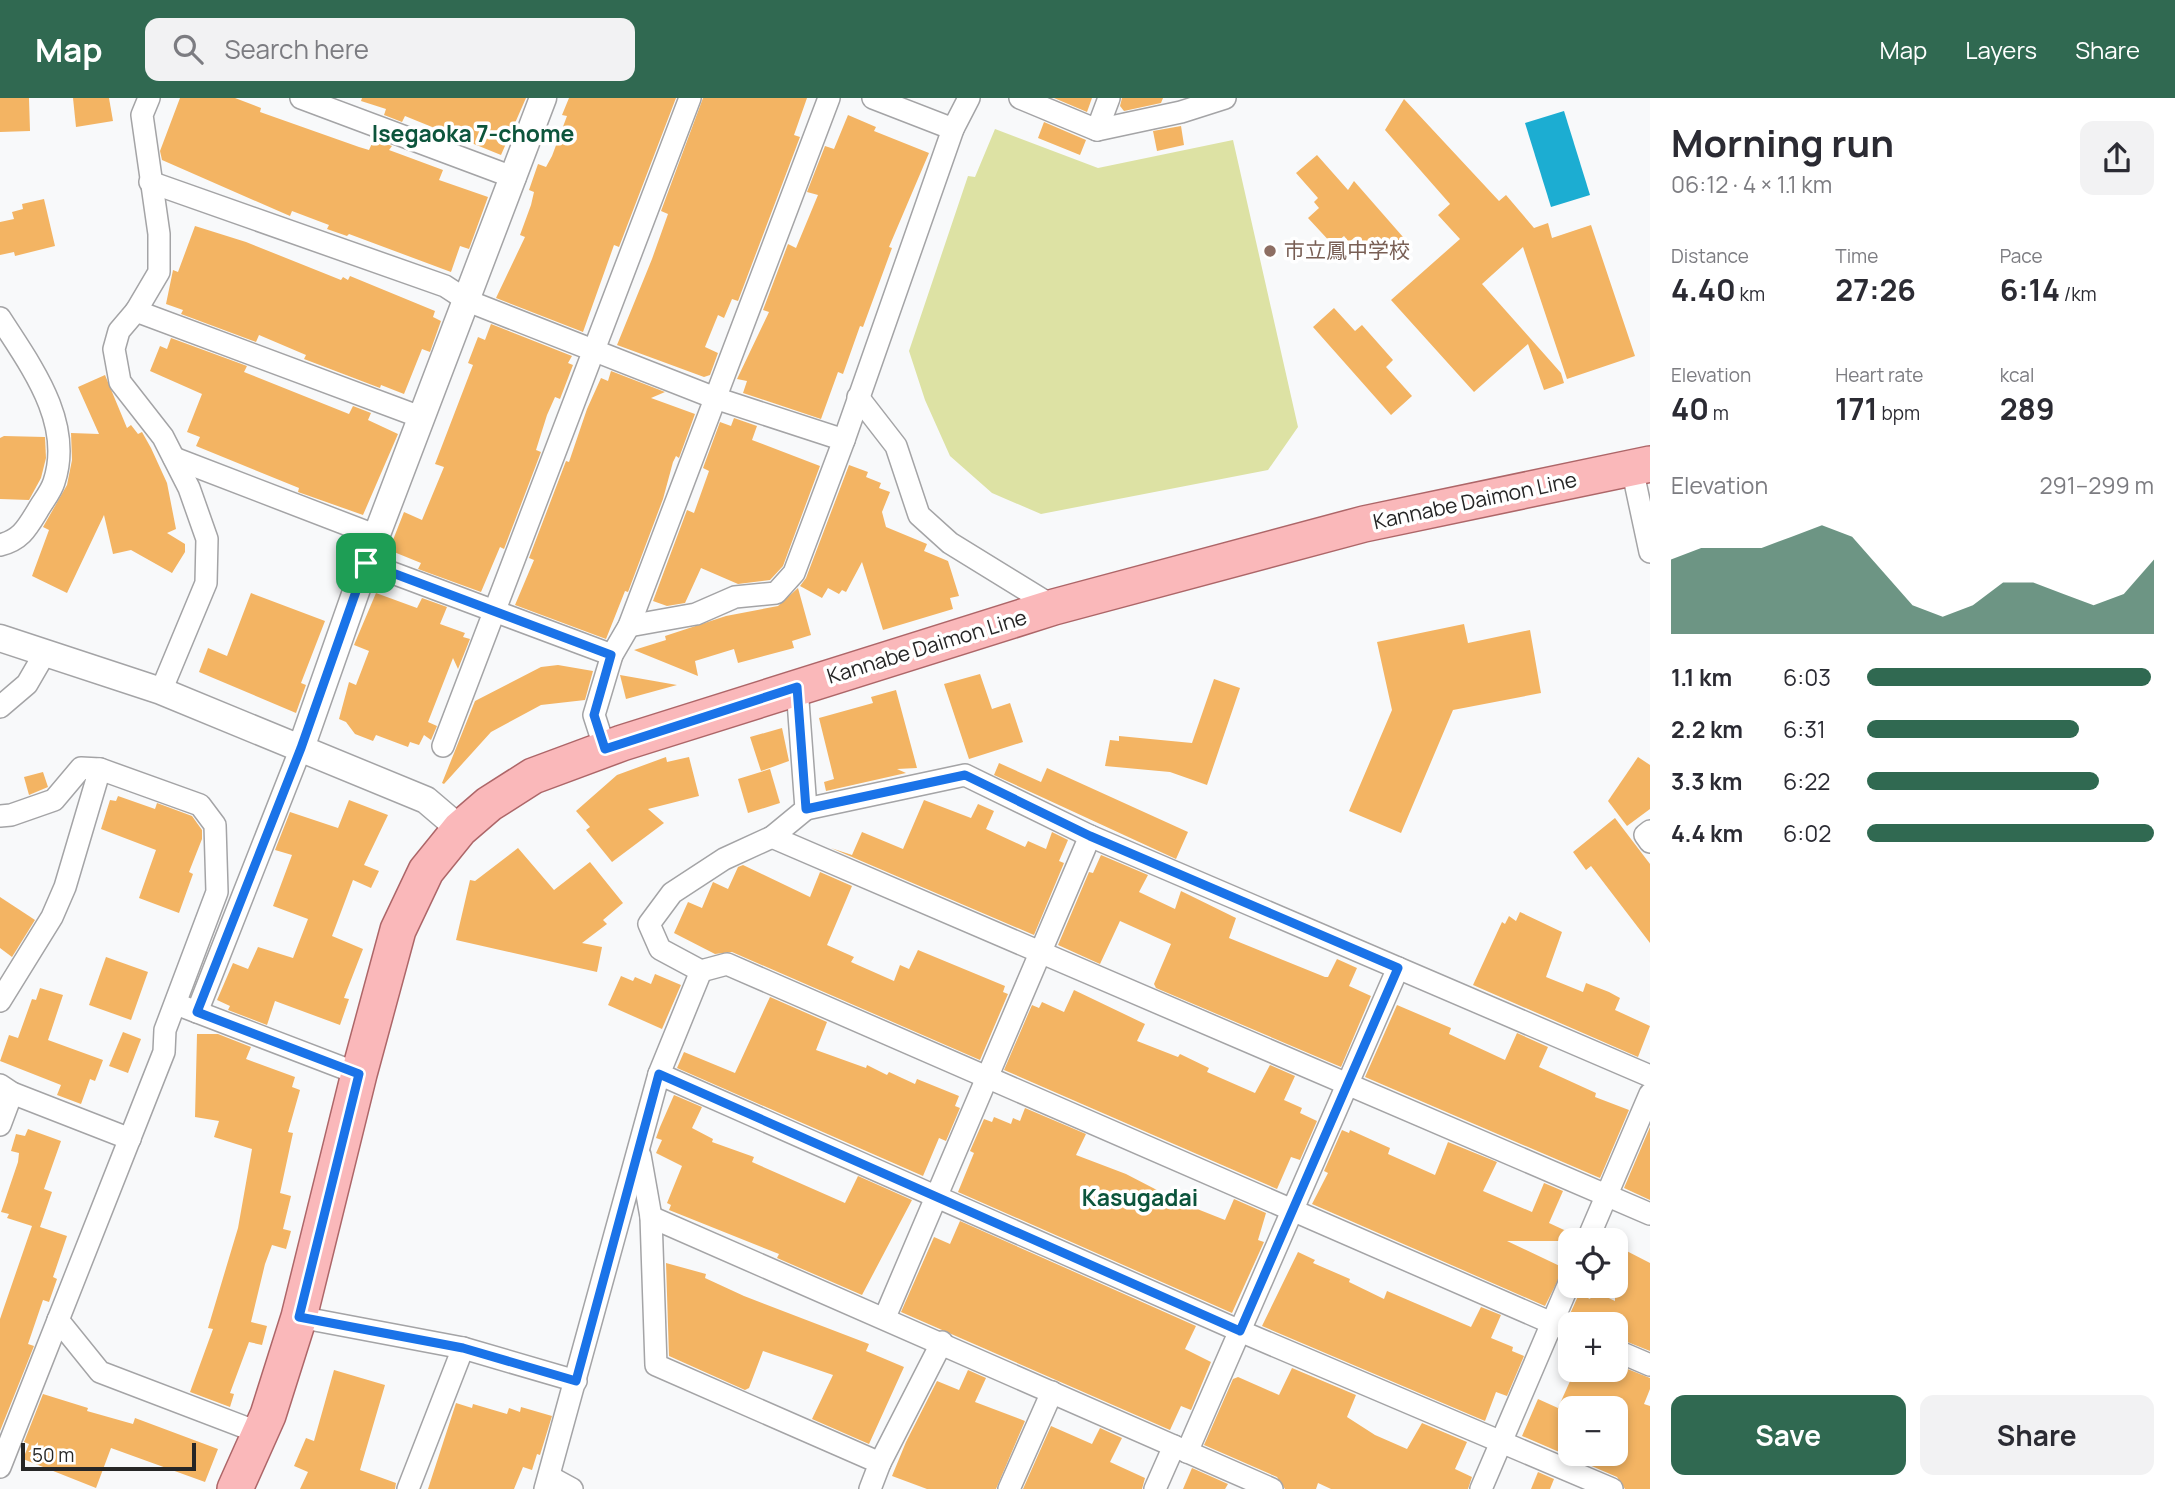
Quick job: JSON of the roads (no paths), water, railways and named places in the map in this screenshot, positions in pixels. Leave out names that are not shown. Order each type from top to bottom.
[{"type":"main road","name":"Kannabe Daimon Line","points":[[234,1489],[260,1433],[299,1317],[398,930],[426,871],[460,829],[489,804],[533,776],[605,749],[1054,607],[1364,524],[1641,466]]},
{"type":"street","points":[[301,98],[515,178]]},
{"type":"street","points":[[197,1012],[301,748],[366,563],[515,178],[543,98]]},
{"type":"street","points":[[443,746],[690,98]]},
{"type":"street","points":[[605,749],[594,715],[611,655],[629,626],[829,98]]},
{"type":"street","points":[[873,98],[953,129]]},
{"type":"street","points":[[629,626],[696,614],[735,597],[776,593],[794,573],[844,440],[953,129],[969,98]]},
{"type":"street","points":[[1020,98],[1097,130],[1181,112],[1225,98]]},
{"type":"street","points":[[1097,130],[1110,98]]},
{"type":"street","points":[[142,103],[150,182],[159,234],[159,272],[136,311],[119,331],[114,349],[120,382],[163,437],[189,488],[207,540],[206,583],[161,691]]},
{"type":"street","points":[[150,182],[445,286],[468,301],[715,398],[844,440]]},
{"type":"street","points":[[136,311],[423,418]]},
{"type":"street","points":[[0,318],[45,389],[56,427],[57,456],[54,482],[23,535],[0,545]]},
{"type":"street","points":[[858,397],[896,446],[919,515],[950,543],[1054,607]]},
{"type":"street","points":[[174,458],[377,536]]},
{"type":"street","points":[[1641,466],[1650,552]]},
{"type":"street","points":[[366,563],[611,655]]},
{"type":"street","points":[[0,638],[161,691],[301,748],[426,800],[460,829]]},
{"type":"street","points":[[0,707],[27,684],[45,653]]},
{"type":"street","points":[[797,687],[806,809]]},
{"type":"street","points":[[0,816],[11,816],[54,800],[81,768],[100,768],[200,804],[215,825],[217,892],[165,1030],[164,1052],[0,1467]]},
{"type":"street","points":[[0,1001],[52,917],[65,887],[100,768]]},
{"type":"street","points":[[1558,1326],[727,964],[701,971],[660,949],[649,924],[672,893],[724,859],[772,837],[806,809],[965,775],[1090,836],[1650,1076]]},
{"type":"street","points":[[1650,831],[1645,835],[1650,842]]},
{"type":"street","points":[[885,1317],[1090,836]]},
{"type":"street","points":[[772,837],[1650,1214]]},
{"type":"street","points":[[1155,1489],[1180,1449],[1240,1331],[1398,968]]},
{"type":"street","points":[[572,1489],[548,1483],[659,1074],[701,971]]},
{"type":"street","points":[[175,1003],[359,1074]]},
{"type":"street","points":[[659,1074],[1240,1331],[1612,1489]]},
{"type":"street","points":[[0,1125],[6,1089],[130,1139]]},
{"type":"street","points":[[1592,1228],[1650,1094]]},
{"type":"street","points":[[638,1146],[651,1217],[656,1365],[880,1463]]},
{"type":"street","points":[[651,1217],[885,1317],[1272,1489]]},
{"type":"street","points":[[299,1317],[463,1348],[576,1381]]},
{"type":"street","points":[[58,1320],[100,1372],[260,1433]]},
{"type":"street","points":[[1481,1489],[1501,1441],[1558,1333]]},
{"type":"street","points":[[870,1489],[880,1463],[942,1342]]},
{"type":"street","points":[[408,1489],[463,1348]]},
{"type":"street","points":[[1628,1356],[1650,1365]]},
{"type":"street","points":[[1009,1489],[1052,1392]]},
{"type":"water","points":[[1564,111],[1590,195],[1551,207],[1525,123]]},
{"type":"place","name":"市立鳳中学校","points":[[1270,251]]},
{"type":"district","name":"Isegaoka 7-chome","points":[[473,134]]},
{"type":"district","name":"Kasugadai","points":[[1140,1198]]}]
